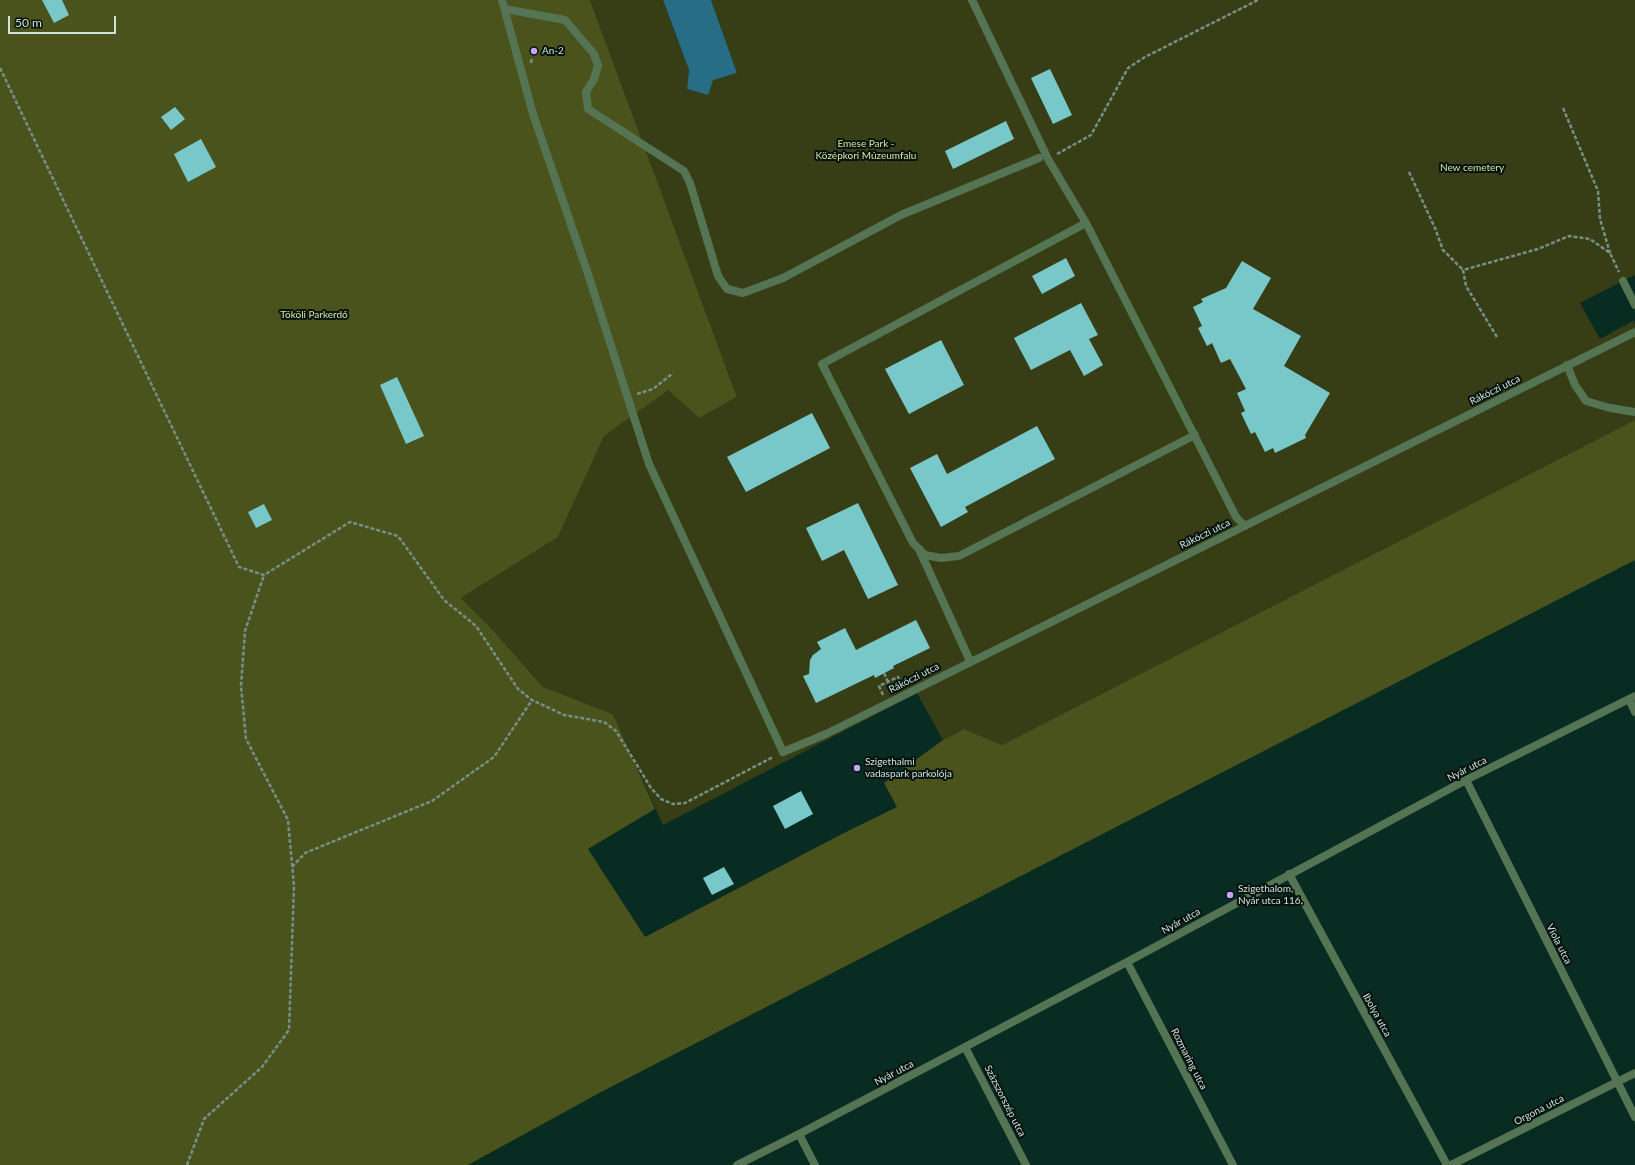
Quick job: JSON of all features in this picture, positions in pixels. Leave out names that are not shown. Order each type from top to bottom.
[{"type":"street","points":[[502,0],[533,114],[588,274],[649,464],[783,752]]},
{"type":"street","points":[[972,0],[1043,158],[1086,223],[1236,517],[1245,526]]},
{"type":"street","points":[[505,9],[565,20],[594,54],[598,66],[594,79],[586,92],[588,109],[684,171],[690,183],[718,276],[727,289],[743,293],[783,278],[901,215],[1043,158]]},
{"type":"street","points":[[1086,223],[822,364],[913,543],[925,555],[941,558],[959,556],[1195,435]]},
{"type":"street","points":[[1623,281],[1635,305]]},
{"type":"street","name":"Rákóczi utca","points":[[783,752],[826,734],[970,661],[1635,332]]},
{"type":"street","points":[[1567,365],[1576,385],[1586,401],[1610,408],[1635,412]]},
{"type":"street","points":[[919,550],[970,661]]},
{"type":"street","points":[[1632,697],[1635,712]]},
{"type":"street","name":"Nyár utca","points":[[737,1165],[1127,962],[1288,874],[1466,780],[1632,697]]},
{"type":"street","name":"Viola utca","points":[[1466,780],[1635,1117]]},
{"type":"street","name":"Ibolya utca","points":[[1288,874],[1447,1165]]},
{"type":"street","name":"Rozmaring utca","points":[[1127,962],[1233,1165]]},
{"type":"street","name":"Százszorszép utca","points":[[965,1046],[1026,1165]]},
{"type":"street","name":"Orgona utca","points":[[1451,1165],[1635,1073]]},
{"type":"street","points":[[799,1134],[815,1165]]},
{"type":"path","points":[[1043,158],[1091,135],[1128,68],[1146,57],[1258,0]]},
{"type":"path","points":[[0,68],[239,567],[264,575]]},
{"type":"path","points":[[1563,108],[1598,191],[1600,219],[1610,253],[1623,281]]},
{"type":"path","points":[[1409,172],[1435,228],[1443,250],[1462,270],[1466,286],[1497,337]]},
{"type":"path","points":[[1462,270],[1538,249],[1569,236],[1590,239],[1610,253]]},
{"type":"path","points":[[627,397],[653,389],[673,372]]},
{"type":"path","points":[[187,1165],[204,1119],[262,1067],[289,1030],[294,886],[288,820],[246,739],[241,686],[245,631],[264,575],[350,522],[398,536],[444,600],[476,626],[518,689],[532,700],[564,715],[604,722],[616,731],[651,788],[661,799],[673,804],[685,803],[783,752]]},
{"type":"path","points":[[884,673],[888,682]]},
{"type":"path","points":[[887,703],[879,686],[898,677],[906,693]]},
{"type":"path","points":[[292,867],[305,853],[432,801],[494,757],[532,700]]},
{"type":"green space","name":"Tököli Parkerdő","points":[[0,0],[590,0],[737,397],[699,418],[668,390],[604,436],[558,537],[461,598],[490,627],[543,687],[613,714],[655,809],[588,849],[645,937],[897,807],[884,783],[943,740],[964,729],[1002,745],[1635,420],[1635,560],[601,1092],[468,1165],[0,1165]]},
{"type":"green space","points":[[590,0],[663,0],[689,70],[687,89],[708,95],[712,80],[737,73],[711,0],[1635,0],[1635,275],[1580,303],[1600,339],[1633,321],[1635,325],[1635,420],[1002,745],[964,729],[943,740],[917,693],[663,825],[613,714],[543,687],[490,627],[461,598],[558,537],[604,436],[668,389],[699,418],[737,397]]},
{"type":"water","points":[[663,0],[711,0],[737,73],[713,80],[708,95],[687,89],[689,70]]},
{"type":"building","points":[[42,0],[62,0],[69,15],[54,23]]},
{"type":"building","points":[[1050,69],[1072,115],[1053,124],[1031,78]]},
{"type":"building","points":[[175,107],[185,119],[171,130],[161,117]]},
{"type":"building","points":[[1006,121],[1014,139],[953,169],[945,151]]},
{"type":"building","points":[[201,139],[216,167],[188,182],[174,154]]},
{"type":"building","points":[[1066,258],[1075,276],[1042,294],[1032,276]]},
{"type":"building","points":[[1242,261],[1271,278],[1253,309],[1301,336],[1284,366],[1330,393],[1305,435],[1306,438],[1275,453],[1273,448],[1265,452],[1255,432],[1251,434],[1241,413],[1245,411],[1237,393],[1246,389],[1230,359],[1221,363],[1212,343],[1207,346],[1198,328],[1202,326],[1193,307],[1203,302],[1201,299],[1226,288]]},
{"type":"building","points":[[1081,303],[1098,335],[1089,339],[1103,365],[1084,376],[1070,350],[1031,370],[1014,338]]},
{"type":"building","points":[[941,340],[964,385],[909,414],[885,369]]},
{"type":"building","points":[[397,377],[424,436],[406,444],[380,385]]},
{"type":"building","points":[[812,413],[830,448],[746,492],[727,457]]},
{"type":"building","points":[[1037,426],[1055,459],[965,507],[968,512],[941,527],[910,468],[937,454],[947,474]]},
{"type":"building","points":[[858,503],[898,585],[868,599],[844,550],[822,561],[806,528]]},
{"type":"building","points":[[264,504],[272,520],[256,528],[248,512]]},
{"type":"building","points":[[916,620],[930,648],[893,666],[894,668],[875,678],[874,675],[816,703],[803,676],[809,674],[810,660],[813,655],[821,649],[817,642],[845,628],[856,650]]},
{"type":"building","points":[[801,791],[813,814],[785,829],[773,806]]},
{"type":"building","points":[[724,867],[734,884],[712,895],[703,878]]},
{"type":"place","name":"An-2","points":[[534,51]]},
{"type":"place","name":"Szigethalmi vadaspark parkolója","points":[[857,768]]},
{"type":"place","name":"Szigethalom, Nyár utca 116.","points":[[1230,895]]},
{"type":"park label","name":"Emese Park - Középkori Múzeumfalu","points":[[866,150]]},
{"type":"park label","name":"New cemetery","points":[[1472,168]]}]
